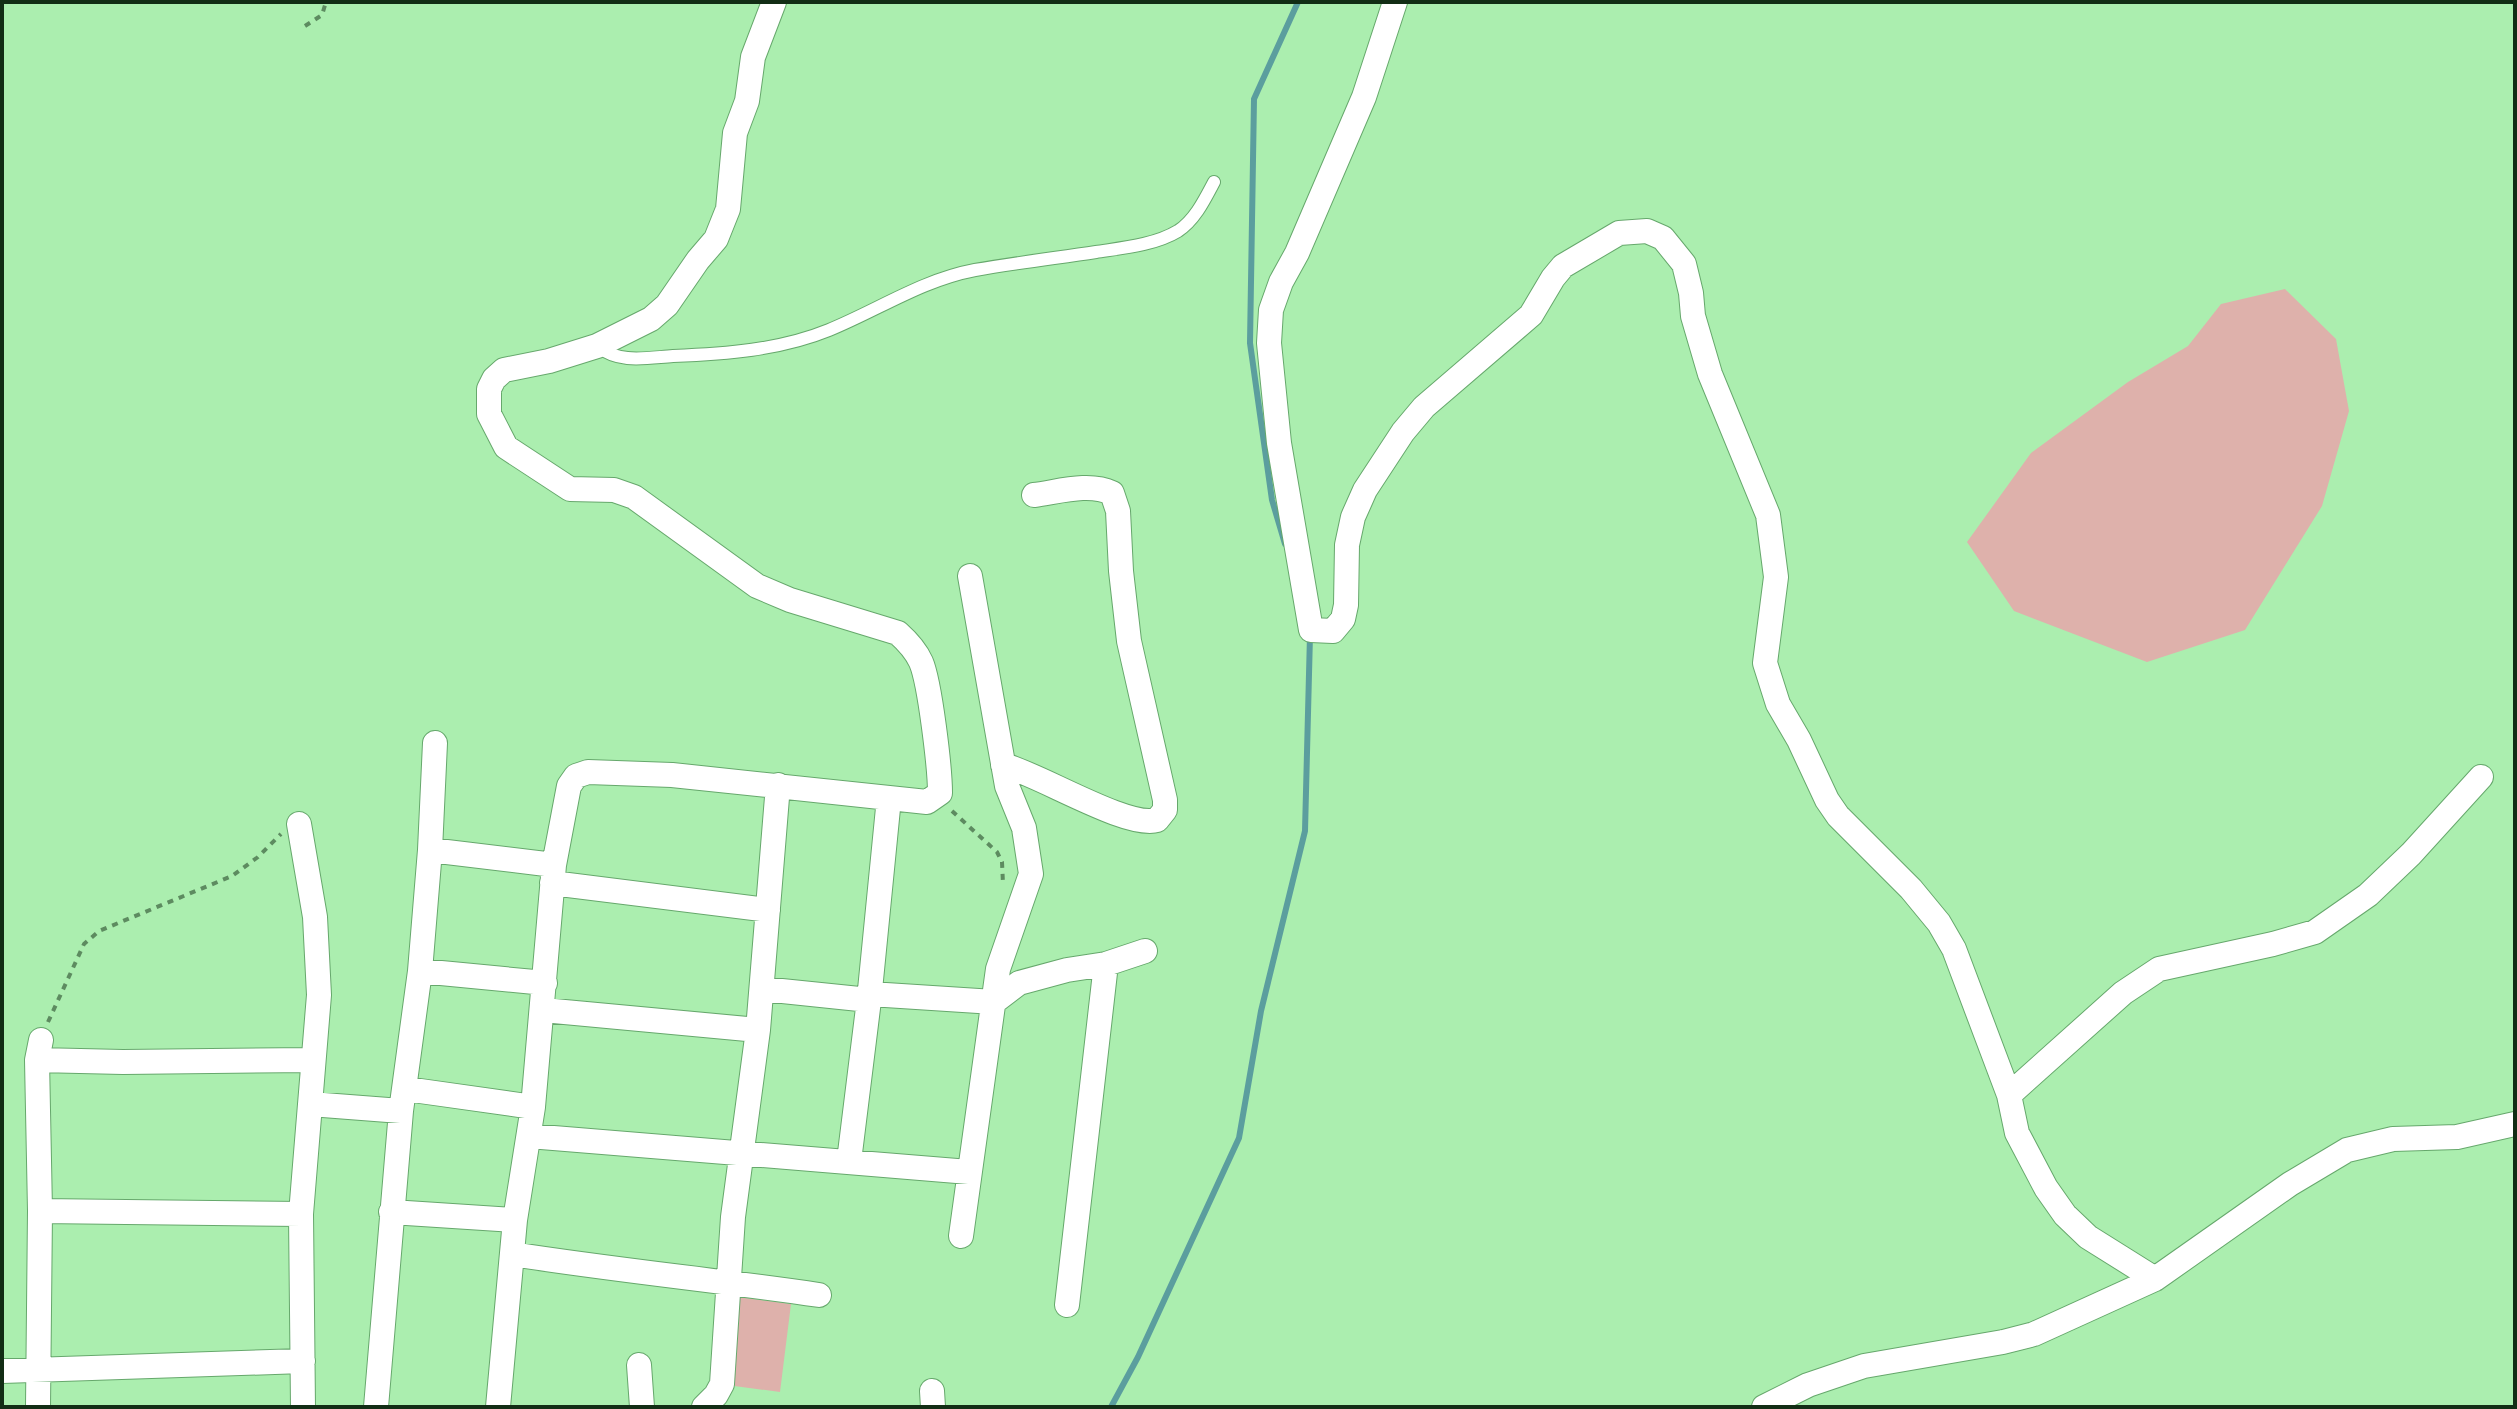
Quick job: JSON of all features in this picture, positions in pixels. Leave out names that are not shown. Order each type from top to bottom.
[{"type":"street","points":[[498,1407],[515,1220],[533,1107],[553,874],[564,800],[576,776],[588,772],[672,775],[927,802],[938,796],[940,787],[922,663],[898,633],[790,600],[757,586],[634,497],[614,490],[570,489],[506,447],[491,422],[487,406],[494,379],[511,367],[549,361],[597,346],[660,312],[721,231],[728,209],[735,133],[747,101],[757,43],[774,2]]},
{"type":"street","points":[[1395,2],[1364,97],[1271,310],[1269,343],[1279,443],[1311,630],[1333,631],[1343,619],[1347,545],[1353,517],[1365,490],[1403,432],[1424,407],[1531,315],[1563,266],[1619,233],[1647,231],[1663,238],[1684,264],[1693,316],[1710,374],[1768,515],[1776,577],[1765,663],[1770,685],[1838,816],[1911,889],[1939,923],[1954,949],[2009,1095],[2017,1133],[2046,1188],[2065,1215],[2088,1237],[2155,1279]]},
{"type":"street","points":[[1003,765],[1144,822],[1157,820],[1165,810],[1129,641],[1118,511],[1112,493],[1101,488],[1086,488],[1034,495]]},
{"type":"street","points":[[961,1236],[1003,950],[1031,874],[1024,828],[1007,786],[970,576]]},
{"type":"street","points":[[376,1407],[391,1212],[420,971],[435,743]]},
{"type":"street","points":[[2009,1095],[2123,993],[2159,969],[2315,932],[2368,895],[2411,854],[2481,777]]},
{"type":"street","points":[[704,1407],[722,1384],[728,1282],[740,1154],[758,1030],[778,785]]},
{"type":"street","points":[[849,1161],[870,997],[889,798]]},
{"type":"street","points":[[299,824],[316,932],[319,995],[301,1214],[303,1407]]},
{"type":"street","points":[[430,850],[768,910]]},
{"type":"street","points":[[762,989],[994,1002],[1011,986],[1019,983],[1067,970],[1106,964],[1145,951]]},
{"type":"street","points":[[1067,1305],[1106,964]]},
{"type":"street","points":[[420,971],[545,983]]},
{"type":"street","points":[[543,1010],[758,1030]]},
{"type":"street","points":[[38,1407],[39,1050],[123,1062],[313,1060]]},
{"type":"street","points":[[310,1104],[403,1100],[533,1107]]},
{"type":"street","points":[[1764,1407],[1808,1385],[1864,1366],[2034,1334],[2155,1279],[2290,1184],[2347,1150],[2393,1139],[2457,1137],[2515,1124]]},
{"type":"street","points":[[529,1136],[969,1172]]},
{"type":"street","points":[[40,1211],[301,1214]]},
{"type":"street","points":[[391,1212],[515,1220]]},
{"type":"street","points":[[512,1254],[615,1271],[819,1295]]},
{"type":"street","points":[[2,1371],[303,1361]]},
{"type":"street","points":[[639,1365],[642,1407]]},
{"type":"lane","points":[[597,346],[618,358],[655,357],[757,349],[802,339],[849,321],[919,287],[974,270],[1129,247],[1166,237],[1191,220],[1214,182]]},
{"type":"path","points":[[305,26],[322,15],[326,2]]},
{"type":"path","points":[[938,796],[997,852],[1002,862],[1003,898]]},
{"type":"path","points":[[39,1050],[55,1002],[84,944],[99,931],[232,876],[289,828],[299,824]]},
{"type":"shaded area","points":[[2285,289],[2336,339],[2349,411],[2322,506],[2245,630],[2147,662],[2014,611],[1967,542],[2031,453],[2128,382],[2188,346],[2221,304]]},
{"type":"shaded area","points":[[738,1297],[791,1304],[780,1392],[727,1385]]},
{"type":"waterway","points":[[1285,544],[1272,500],[1250,343],[1254,99],[1298,2]]},
{"type":"waterway","points":[[1111,1407],[1138,1357],[1239,1138],[1261,1011],[1305,831],[1310,635]]}]
